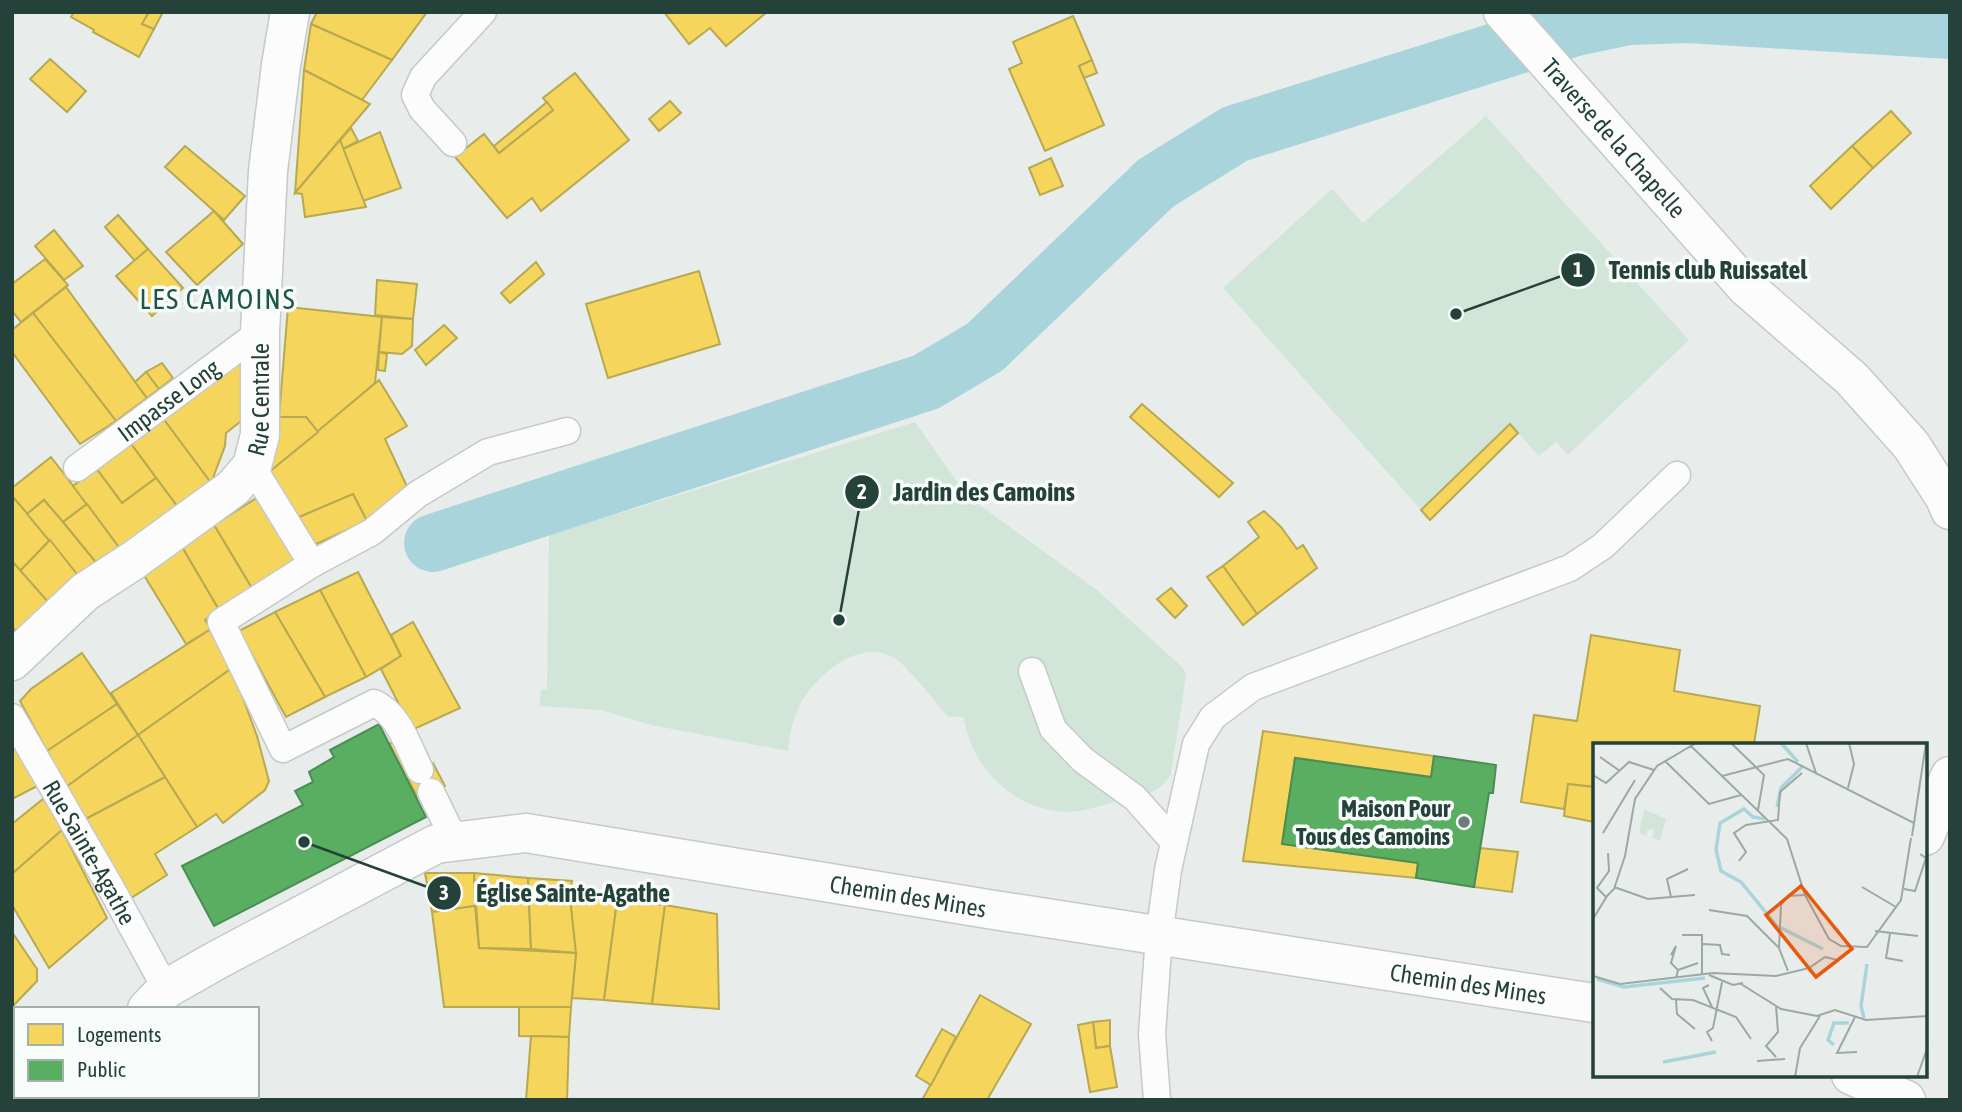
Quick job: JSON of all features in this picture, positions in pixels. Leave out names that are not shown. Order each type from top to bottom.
[{"type":"street","name":"Rue Centrale","points":[[12,661],[85,592],[233,488],[252,466],[260,435],[260,332],[268,171],[290,12]]},
{"type":"street","name":"Traverse de la Chapelle","points":[[1503,12],[1746,286],[1852,379],[1912,445],[1950,510]]},
{"type":"street","points":[[1927,831],[1950,776]]},
{"type":"street","name":"Chemin des Mines","points":[[157,999],[243,947],[436,844],[526,833],[1159,936],[1593,1003]]},
{"type":"street","points":[[1856,1077],[1906,1100]]},
{"type":"lane","points":[[453,143],[422,109],[415,95],[424,77],[483,12]]},
{"type":"lane","name":"Impasse Long","points":[[77,467],[260,332]]},
{"type":"lane","points":[[455,841],[394,718],[386,708],[374,703],[283,748],[221,622],[312,564],[372,532],[418,494],[488,452],[567,431]]},
{"type":"lane","points":[[252,466],[312,564]]},
{"type":"lane","points":[[1157,1100],[1152,1034],[1159,936],[1174,842],[1196,744],[1213,717],[1253,687],[1570,568],[1603,546],[1677,475]]},
{"type":"lane","points":[[1032,671],[1054,729],[1083,760],[1135,798],[1174,842]]},
{"type":"lane","name":"Rue Sainte-Agathe","points":[[12,717],[111,888],[157,999]]},
{"type":"green space","points":[[1486,116],[1689,340],[1568,455],[1556,442],[1539,456],[1518,433],[1430,520],[1223,288],[1332,189],[1363,223]]},
{"type":"green space","points":[[915,422],[967,496],[1097,590],[1183,668],[1186,675],[1171,774],[1160,787],[1140,797],[1078,811],[1062,812],[1030,804],[1003,787],[991,775],[973,748],[963,717],[948,717],[906,668],[893,657],[879,653],[851,657],[837,664],[814,685],[796,714],[788,751],[651,725],[601,710],[539,706],[541,690],[547,689],[549,535]]},
{"type":"building: Logements","points":[[74,12],[149,12],[142,24],[154,29],[139,57],[71,17]]},
{"type":"building: Logements","points":[[149,12],[163,12],[154,29],[142,24]]},
{"type":"building: Logements","points":[[317,12],[427,12],[392,60],[311,24]]},
{"type":"building: Logements","points":[[664,12],[767,12],[726,46],[710,28],[689,44]]},
{"type":"building: Logements","points":[[1073,16],[1092,60],[1079,66],[1104,125],[1045,151],[1009,69],[1022,63],[1013,42]]},
{"type":"building: Logements","points":[[311,24],[392,60],[362,100],[304,70]]},
{"type":"building: Logements","points":[[50,59],[86,91],[67,112],[30,79]]},
{"type":"building: Logements","points":[[1092,60],[1097,73],[1084,78],[1079,66]]},
{"type":"building: Logements","points":[[304,70],[370,104],[295,193]]},
{"type":"building: Logements","points":[[575,73],[629,140],[541,211],[532,198],[507,218],[455,157],[484,134],[499,153],[553,110],[543,98]]},
{"type":"building: Logements","points":[[670,101],[681,113],[659,131],[649,119]]},
{"type":"building: Logements","points":[[547,102],[553,110],[499,153],[494,146]]},
{"type":"building: Logements","points":[[1891,111],[1911,133],[1873,168],[1852,146]]},
{"type":"building: Logements","points":[[351,128],[358,141],[343,149],[340,140]]},
{"type":"building: Logements","points":[[380,132],[401,188],[363,201],[343,149]]},
{"type":"building: Logements","points":[[340,140],[366,207],[305,217],[302,194],[295,193]]},
{"type":"building: Logements","points":[[185,146],[245,196],[224,220],[165,167]]},
{"type":"building: Logements","points":[[1852,146],[1873,168],[1831,209],[1810,186]]},
{"type":"building: Logements","points":[[1051,158],[1063,186],[1040,195],[1029,168]]},
{"type":"building: Logements","points":[[214,211],[243,244],[197,285],[166,252]]},
{"type":"building: Logements","points":[[118,215],[148,249],[135,261],[105,227]]},
{"type":"building: Logements","points":[[54,230],[83,266],[64,280],[35,246]]},
{"type":"building: Logements","points":[[148,249],[183,288],[152,316],[116,276]]},
{"type":"building: Logements","points":[[45,259],[68,285],[21,322],[12,311],[12,284]]},
{"type":"building: Logements","points":[[536,262],[544,274],[510,303],[501,293]]},
{"type":"building: Logements","points":[[699,271],[720,344],[608,378],[586,304]]},
{"type":"building: Logements","points":[[377,280],[417,284],[413,319],[375,315]]},
{"type":"building: Logements","points":[[66,287],[147,398],[116,421],[33,313]]},
{"type":"building: Logements","points":[[288,307],[382,317],[375,383],[318,432],[306,417],[279,417]]},
{"type":"building: Logements","points":[[33,313],[116,421],[80,444],[12,352],[12,330]]},
{"type":"building: Logements","points":[[382,317],[413,319],[412,346],[402,354],[379,352]]},
{"type":"building: Logements","points":[[444,325],[457,338],[426,365],[415,350]]},
{"type":"building: Logements","points":[[379,352],[387,354],[385,371],[378,370]]},
{"type":"building: Logements","points":[[240,360],[250,414],[226,433],[225,446],[211,483],[162,417]]},
{"type":"building: Logements","points":[[162,363],[173,378],[159,389],[146,372]]},
{"type":"building: Logements","points":[[146,372],[159,389],[147,398],[135,382]]},
{"type":"building: Logements","points":[[379,380],[407,426],[385,439],[409,491],[367,521],[353,494],[297,518],[269,472]]},
{"type":"building: Logements","points":[[1142,404],[1233,483],[1219,497],[1130,417]]},
{"type":"building: Logements","points":[[162,417],[211,483],[180,510],[129,441]]},
{"type":"building: Logements","points":[[279,417],[306,417],[318,432],[269,472]]},
{"type":"building: Logements","points":[[1510,424],[1518,433],[1430,520],[1421,510]]},
{"type":"building: Logements","points":[[129,441],[156,478],[122,503],[96,468]]},
{"type":"building: Logements","points":[[51,457],[87,504],[63,522],[44,500],[27,514],[12,496],[12,488]]},
{"type":"building: Logements","points":[[96,468],[122,503],[156,478],[180,510],[123,553],[73,486]]},
{"type":"building: Logements","points":[[353,494],[367,521],[314,545],[297,518]]},
{"type":"building: Logements","points":[[12,496],[50,540],[20,571],[12,561]]},
{"type":"building: Logements","points":[[258,497],[298,564],[253,590],[214,525]]},
{"type":"building: Logements","points":[[44,500],[99,566],[80,578],[27,514]]},
{"type":"building: Logements","points":[[87,504],[123,553],[99,566],[63,522]]},
{"type":"building: Logements","points":[[1264,511],[1281,527],[1297,549],[1303,545],[1317,568],[1257,614],[1223,566],[1259,537],[1248,522]]},
{"type":"building: Logements","points":[[214,525],[253,590],[219,610],[182,547]]},
{"type":"building: Logements","points":[[50,540],[80,578],[49,603],[20,571]]},
{"type":"building: Logements","points":[[182,547],[219,610],[205,620],[211,629],[186,644],[142,572]]},
{"type":"building: Logements","points":[[12,561],[49,603],[19,634],[12,627]]},
{"type":"building: Logements","points":[[1223,566],[1257,614],[1243,625],[1207,577]]},
{"type":"building: Logements","points":[[358,572],[401,656],[366,677],[320,590]]},
{"type":"building: Logements","points":[[1171,588],[1187,606],[1175,618],[1157,599]]},
{"type":"building: Logements","points":[[320,590],[366,677],[325,697],[275,612]]},
{"type":"building: Logements","points":[[275,612],[325,697],[286,717],[239,631]]},
{"type":"building: Logements","points":[[413,622],[460,708],[412,730],[381,669],[401,656],[391,635]]},
{"type":"building: Logements","points":[[211,629],[232,668],[138,735],[111,693]]},
{"type":"building: Logements","points":[[1591,635],[1680,650],[1674,691],[1760,706],[1754,743],[1593,743],[1593,787],[1568,784],[1564,809],[1521,802],[1534,715],[1577,721]]},
{"type":"building: Logements","points":[[82,653],[117,704],[47,751],[20,701],[31,689]]},
{"type":"building: Logements","points":[[232,668],[257,736],[269,781],[265,790],[223,823],[216,814],[197,827],[138,735]]},
{"type":"building: Logements","points":[[117,704],[138,735],[66,787],[47,751]]},
{"type":"building: Logements","points":[[1263,731],[1434,756],[1431,777],[1295,758],[1282,844],[1418,863],[1416,878],[1243,861]]},
{"type":"building: Logements","points":[[12,735],[43,783],[12,799]]},
{"type":"building: Logements","points":[[138,735],[165,777],[82,821],[66,787]]},
{"type":"building: Logements","points":[[394,742],[420,770],[433,763],[445,786],[418,798],[389,744]]},
{"type":"building: Logements","points":[[165,777],[197,827],[155,854],[167,875],[131,898],[82,821]]},
{"type":"building: Logements","points":[[1568,784],[1593,787],[1593,822],[1564,816]]},
{"type":"building: Logements","points":[[43,799],[49,802],[62,830],[12,874],[12,824]]},
{"type":"building: Logements","points":[[62,830],[107,918],[49,968],[12,905],[12,874]]},
{"type":"building: Logements","points":[[1480,848],[1518,852],[1512,892],[1474,887]]},
{"type":"building: Logements","points":[[425,873],[474,873],[475,906],[432,912]]},
{"type":"building: Logements","points":[[474,873],[528,878],[531,949],[479,948]]},
{"type":"building: Logements","points":[[528,878],[572,881],[570,896],[576,953],[531,949]]},
{"type":"building: Logements","points":[[573,894],[617,901],[604,1000],[572,998],[576,953],[570,896]]},
{"type":"building: Logements","points":[[617,901],[665,905],[652,1004],[604,1000]]},
{"type":"building: Logements","points":[[665,905],[717,914],[719,1009],[652,1004]]},
{"type":"building: Logements","points":[[475,906],[479,948],[576,953],[571,1007],[444,1007],[432,912]]},
{"type":"building: Logements","points":[[14,935],[37,969],[37,981],[12,1007],[12,937]]},
{"type":"building: Logements","points":[[980,995],[1031,1024],[987,1100],[922,1100]]},
{"type":"building: Logements","points":[[519,1007],[571,1007],[569,1037],[519,1036]]},
{"type":"building: Logements","points":[[1110,1020],[1110,1046],[1096,1048],[1093,1022]]},
{"type":"building: Logements","points":[[1093,1022],[1096,1048],[1110,1046],[1117,1087],[1090,1092],[1078,1025]]},
{"type":"building: Logements","points":[[942,1029],[956,1037],[931,1085],[916,1076]]},
{"type":"building: Logements","points":[[12,1036],[14,1098],[19,1098],[12,1100]]},
{"type":"building: Logements","points":[[531,1036],[569,1037],[567,1100],[526,1100]]},
{"type":"building: Public","points":[[379,724],[426,817],[214,926],[182,866],[303,805],[295,791],[313,782],[309,772],[334,757],[330,750]]},
{"type":"building: Public","points":[[1434,756],[1496,765],[1474,887],[1416,878],[1418,863],[1282,844],[1295,758],[1431,777]]},
{"type":"waterway","points":[[433,543],[926,382],[985,347],[1156,183],[1235,134],[1575,27],[1628,16],[1688,14],[1950,30]]},
{"type":"place","name":"Tennis club Ruissatel","points":[[1456,314]]},
{"type":"place","name":"Jardin des Camoins","points":[[839,620]]},
{"type":"place","name":"Maison Pour Tous des Camoins","points":[[1464,822]]},
{"type":"place","name":"Église Sainte-Agathe","points":[[304,842]]},
{"type":"district","name":"LES CAMOINS","points":[[218,299]]}]
